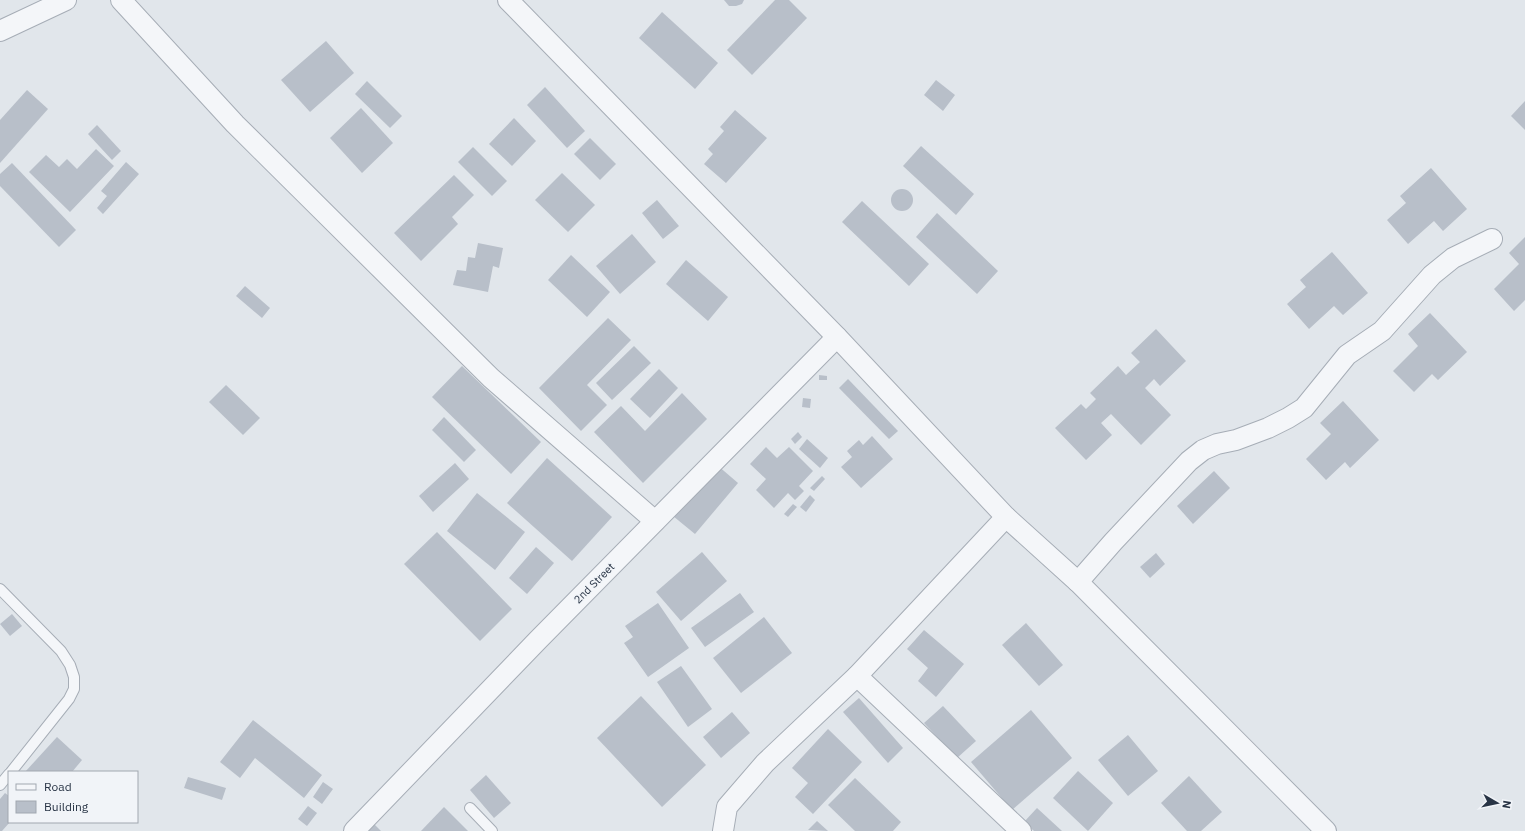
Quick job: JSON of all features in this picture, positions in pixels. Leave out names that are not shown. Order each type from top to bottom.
[{"type":"street","points":[[0,31],[66,0]]},
{"type":"street","points":[[120,0],[235,124],[491,378],[655,521]]},
{"type":"street","points":[[508,0],[837,337],[1006,517],[1078,582],[1326,831]]},
{"type":"street","points":[[1078,582],[1113,542],[1189,461],[1203,450],[1268,428],[1304,408],[1347,355],[1358,346],[1382,331],[1432,275],[1453,258],[1492,239]]},
{"type":"street","name":"2nd Street","points":[[354,831],[527,651],[837,337]]},
{"type":"street","points":[[723,831],[727,807],[765,762],[857,676],[1006,517]]},
{"type":"street","points":[[857,676],[1022,831]]},
{"type":"lane","points":[[0,589],[61,651],[70,665],[74,677],[74,688],[69,700],[12,771]]},
{"type":"lane","points":[[0,785],[8,775]]},
{"type":"lane","points":[[470,808],[492,831]]},
{"type":"building","points":[[724,0],[744,0],[742,4],[729,6]]},
{"type":"building","points":[[775,0],[789,0],[807,18],[752,75],[727,50]]},
{"type":"building","points":[[662,12],[718,63],[695,89],[639,38]]},
{"type":"building","points":[[326,41],[354,73],[310,112],[281,80]]},
{"type":"building","points":[[936,80],[955,95],[943,111],[924,95]]},
{"type":"building","points":[[367,81],[402,116],[390,128],[355,94]]},
{"type":"building","points":[[545,87],[585,131],[567,148],[527,105]]},
{"type":"building","points":[[27,90],[48,109],[0,163],[0,120]]},
{"type":"building","points":[[1525,101],[1525,130],[1511,116]]},
{"type":"building","points":[[361,108],[393,143],[362,173],[330,138]]},
{"type":"building","points":[[735,110],[767,138],[726,183],[704,164],[713,154],[708,149],[724,131],[720,127]]},
{"type":"building","points":[[514,118],[536,141],[512,166],[489,144]]},
{"type":"building","points":[[97,125],[121,151],[112,160],[88,134]]},
{"type":"building","points":[[590,138],[616,164],[600,180],[574,154]]},
{"type":"building","points":[[921,146],[974,194],[956,215],[903,166]]},
{"type":"building","points":[[473,147],[507,181],[492,196],[458,162]]},
{"type":"building","points":[[96,149],[114,166],[70,212],[29,172],[46,155],[59,167],[67,159],[77,169]]},
{"type":"building","points":[[126,162],[139,174],[103,214],[97,208],[107,196],[101,191]]},
{"type":"building","points":[[12,163],[76,230],[59,247],[0,186],[0,174]]},
{"type":"building","points":[[1431,168],[1467,209],[1443,231],[1434,221],[1408,244],[1387,220],[1406,203],[1400,196]]},
{"type":"building","points":[[562,173],[595,205],[568,232],[535,200]]},
{"type":"building","points":[[454,175],[474,195],[452,217],[458,224],[421,261],[394,233]]},
{"type":"building","points":[[902,189],[910,192],[913,200],[910,208],[902,211],[894,208],[891,200],[894,192]]},
{"type":"building","points":[[657,200],[679,226],[663,239],[642,213]]},
{"type":"building","points":[[862,201],[929,264],[909,286],[842,222]]},
{"type":"building","points":[[937,213],[998,271],[977,294],[916,237]]},
{"type":"building","points":[[632,234],[656,262],[620,294],[596,266]]},
{"type":"building","points":[[1525,237],[1525,300],[1514,311],[1494,289],[1519,264],[1509,253]]},
{"type":"building","points":[[478,243],[503,248],[499,268],[493,266],[488,292],[453,285],[457,270],[466,271],[468,257],[475,258]]},
{"type":"building","points":[[1332,252],[1368,293],[1343,315],[1334,306],[1309,329],[1287,304],[1306,287],[1300,280]]},
{"type":"building","points":[[571,255],[610,292],[587,317],[548,280]]},
{"type":"building","points":[[686,260],[728,297],[708,321],[666,284]]},
{"type":"building","points":[[245,286],[270,308],[262,318],[236,296]]},
{"type":"building","points":[[1430,313],[1467,352],[1438,380],[1432,374],[1414,392],[1393,371],[1418,346],[1408,334]]},
{"type":"building","points":[[608,318],[631,340],[587,385],[607,405],[581,431],[539,388]]},
{"type":"building","points":[[1156,329],[1186,361],[1160,386],[1154,379],[1145,388],[1171,415],[1141,445],[1111,414],[1101,423],[1112,435],[1086,460],[1055,428],[1081,404],[1086,409],[1096,399],[1090,393],[1118,366],[1126,375],[1140,362],[1131,353]]},
{"type":"building","points":[[634,346],[651,363],[612,400],[596,383]]},
{"type":"building","points":[[462,366],[541,442],[511,474],[432,397]]},
{"type":"building","points":[[659,369],[678,388],[650,418],[630,399]]},
{"type":"building","points":[[819,375],[827,376],[827,380],[819,380]]},
{"type":"building","points":[[848,379],[898,431],[889,439],[839,388]]},
{"type":"building","points":[[226,385],[260,418],[243,435],[209,402]]},
{"type":"building","points":[[682,393],[707,419],[643,483],[594,432],[621,406],[645,431]]},
{"type":"building","points":[[803,398],[811,399],[810,408],[802,407]]},
{"type":"building","points":[[1343,401],[1379,440],[1350,468],[1345,462],[1326,480],[1306,459],[1331,434],[1320,423]]},
{"type":"building","points":[[444,417],[476,450],[464,462],[432,430]]},
{"type":"building","points":[[798,432],[802,437],[795,444],[791,439]]},
{"type":"building","points":[[872,436],[893,459],[861,488],[841,467],[852,457],[847,451],[859,440],[863,445]]},
{"type":"building","points":[[807,439],[828,458],[820,468],[799,449]]},
{"type":"building","points":[[766,447],[777,458],[789,447],[813,471],[799,486],[804,491],[795,500],[788,493],[774,508],[756,490],[766,479],[750,464]]},
{"type":"building","points":[[547,458],[612,517],[572,561],[507,503]]},
{"type":"building","points":[[455,463],[469,479],[433,512],[419,496]]},
{"type":"building","points":[[717,465],[738,483],[695,534],[673,516]]},
{"type":"building","points":[[1214,471],[1230,488],[1193,524],[1177,506]]},
{"type":"building","points":[[822,476],[825,479],[814,491],[810,488]]},
{"type":"building","points":[[477,493],[525,532],[495,570],[447,531]]},
{"type":"building","points":[[810,495],[815,500],[806,512],[800,507]]},
{"type":"building","points":[[793,504],[797,507],[788,517],[784,514]]},
{"type":"building","points":[[437,532],[512,609],[480,641],[404,564]]},
{"type":"building","points":[[536,547],[554,563],[527,594],[509,578]]},
{"type":"building","points":[[702,552],[727,581],[681,621],[656,592]]},
{"type":"building","points":[[1156,553],[1165,564],[1150,578],[1140,567]]},
{"type":"building","points":[[740,593],[754,612],[705,647],[691,628]]},
{"type":"building","points":[[658,603],[689,648],[648,677],[624,643],[633,637],[625,626]]},
{"type":"building","points":[[12,614],[22,626],[10,636],[0,624]]},
{"type":"building","points":[[764,617],[792,653],[741,693],[713,658]]},
{"type":"building","points":[[1026,623],[1063,665],[1039,686],[1002,645]]},
{"type":"building","points":[[924,630],[964,664],[936,697],[918,681],[928,668],[907,649]]},
{"type":"building","points":[[681,666],[712,709],[688,727],[657,682]]},
{"type":"building","points":[[641,696],[706,765],[662,807],[597,738]]},
{"type":"building","points":[[859,698],[903,748],[888,763],[843,712]]},
{"type":"building","points":[[943,706],[976,741],[957,758],[924,723]]},
{"type":"building","points":[[1031,710],[1072,758],[1012,810],[971,762]]},
{"type":"building","points":[[732,712],[750,733],[721,758],[703,737]]},
{"type":"building","points":[[253,720],[322,775],[304,798],[255,758],[240,778],[220,762]]},
{"type":"building","points":[[828,729],[862,762],[813,814],[795,797],[808,783],[792,768]]},
{"type":"building","points":[[1128,735],[1158,771],[1128,796],[1098,760]]},
{"type":"building","points":[[57,737],[82,760],[73,771],[26,771]]},
{"type":"building","points":[[1078,771],[1113,803],[1088,831],[1053,798]]},
{"type":"building","points":[[486,775],[511,803],[494,818],[470,790]]},
{"type":"building","points":[[1189,776],[1222,812],[1201,831],[1187,831],[1161,803]]},
{"type":"building","points":[[188,777],[226,788],[222,800],[184,788]]},
{"type":"building","points":[[855,778],[901,822],[893,831],[855,831],[828,805]]},
{"type":"building","points":[[323,782],[333,789],[322,804],[313,797]]},
{"type":"building","points":[[5,793],[8,795],[9,823],[2,831],[0,831],[0,799]]},
{"type":"building","points":[[308,806],[317,813],[307,826],[298,819]]},
{"type":"building","points":[[444,807],[468,831],[421,831]]},
{"type":"building","points":[[1037,808],[1062,831],[1034,831],[1024,822]]},
{"type":"building","points":[[817,821],[828,831],[808,830]]},
{"type":"building","points":[[374,824],[381,831],[367,831]]}]
